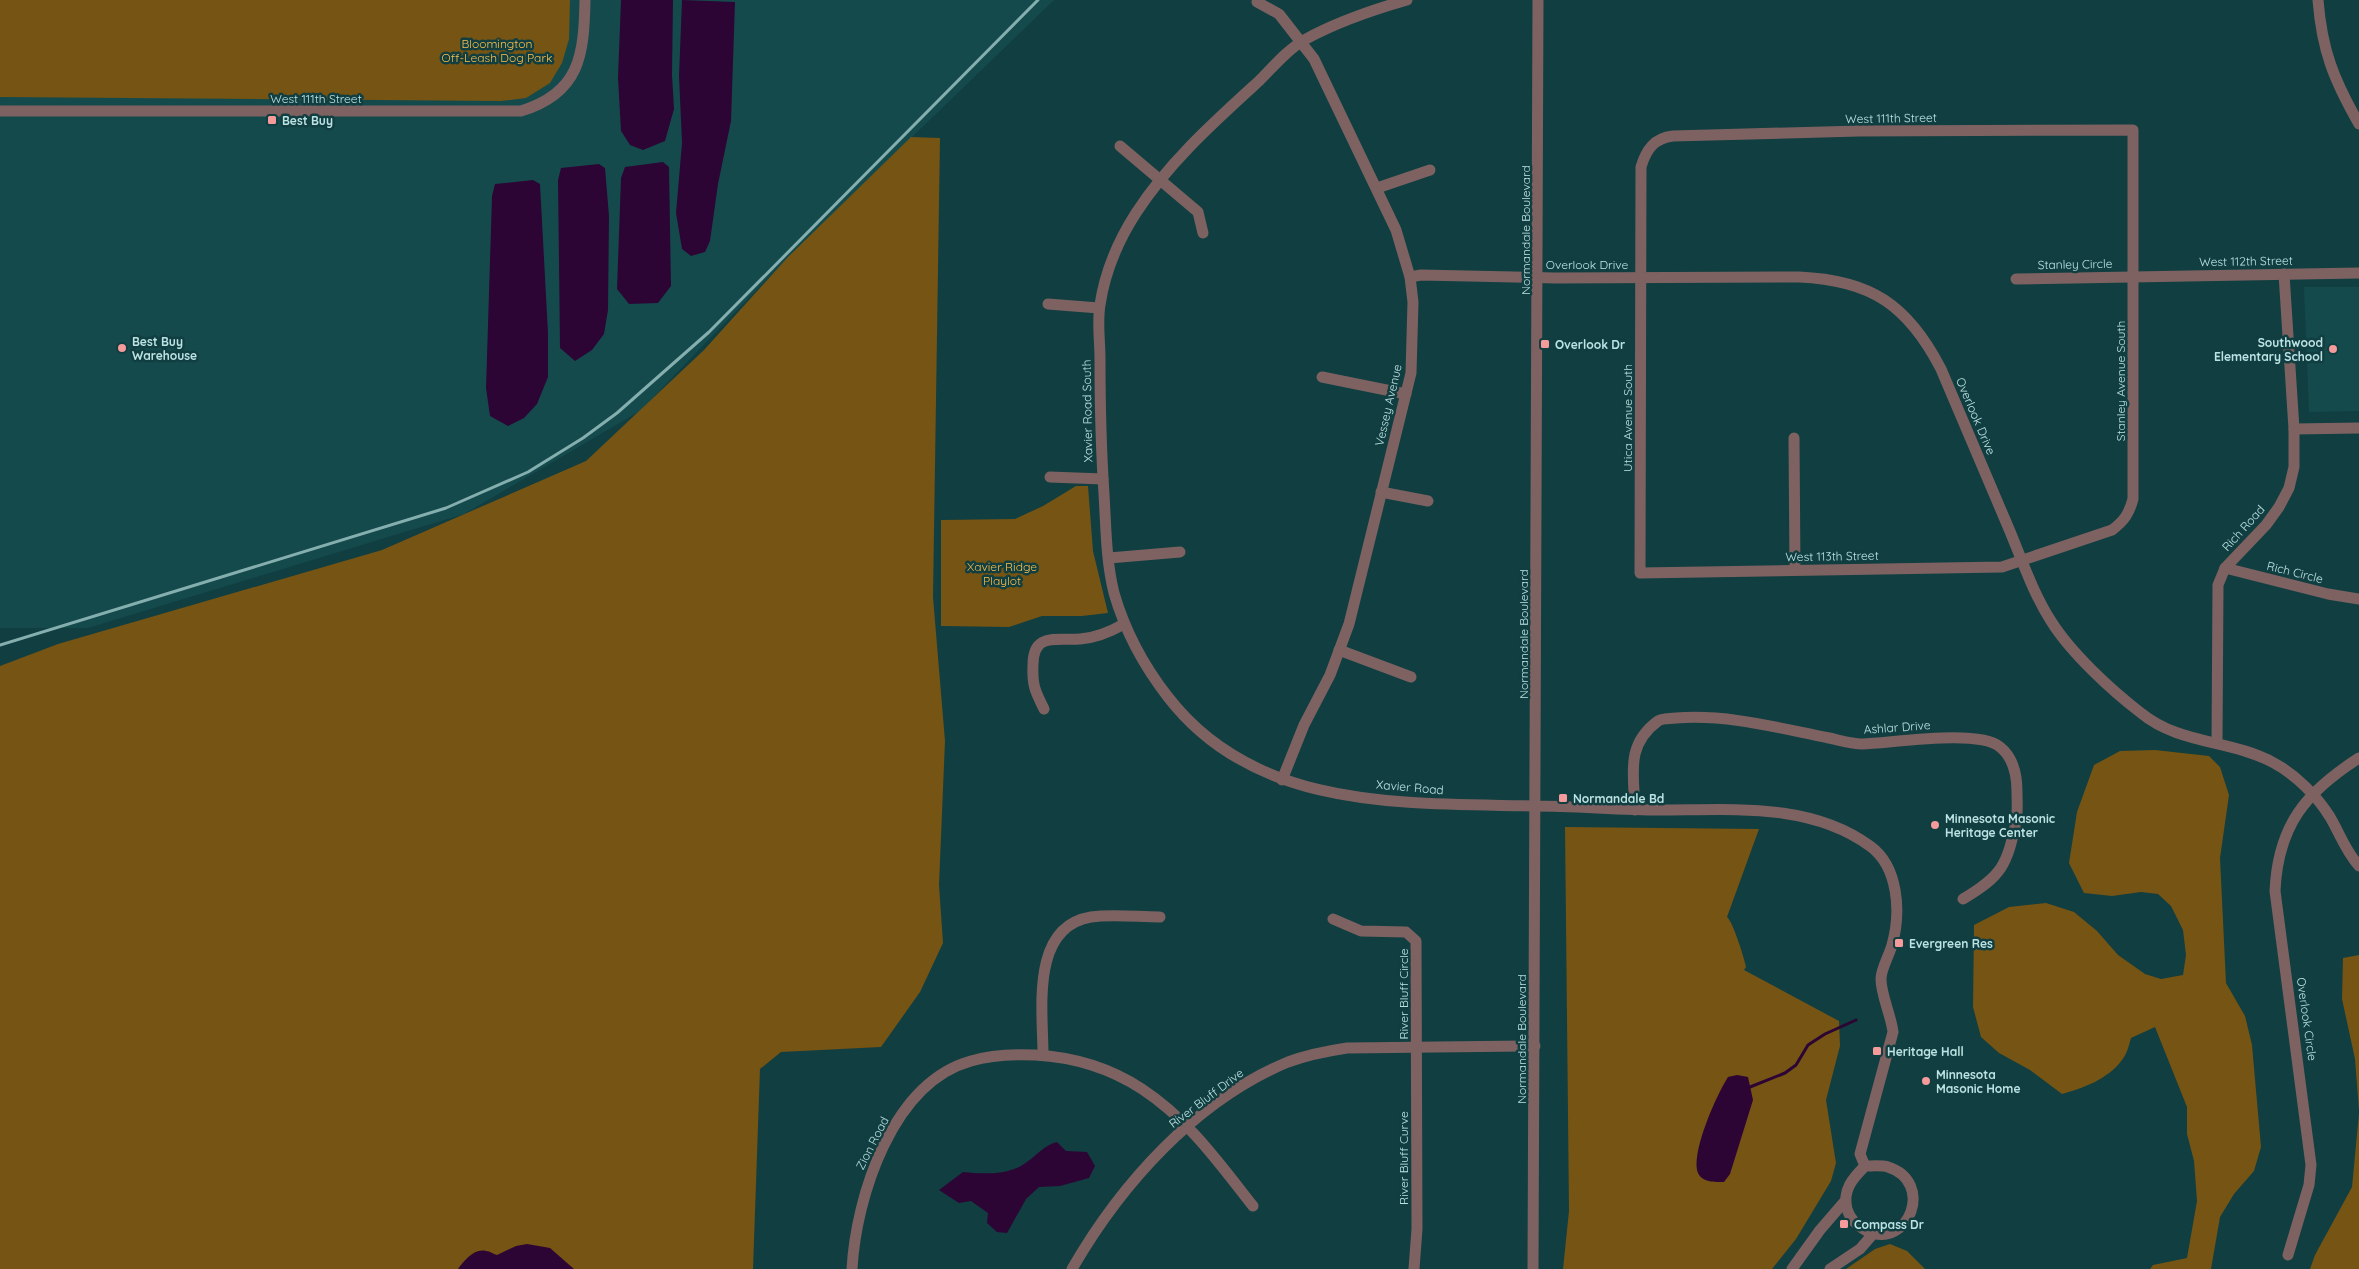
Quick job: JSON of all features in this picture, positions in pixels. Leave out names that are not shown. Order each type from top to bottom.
[{"type":"street","name":"West 111th Street","points":[[0,111],[521,111],[539,106],[555,96],[567,84],[577,68],[585,32],[585,0]]},
{"type":"street","name":"Xavier Road South","points":[[1282,780],[1232,757],[1176,708],[1151,674],[1124,624],[1113,589],[1109,558],[1103,479],[1099,308],[1111,259],[1123,233],[1160,178],[1193,142],[1301,42],[1372,10],[1407,0]]},
{"type":"street","name":"Normandale Boulevard","points":[[1533,1269],[1539,278],[1538,0]]},
{"type":"street","points":[[2318,0],[2324,49],[2333,76],[2359,124]]},
{"type":"street","name":"Vessey Avenue","points":[[1257,2],[1280,14],[1314,59],[1396,230],[1410,277],[1413,302],[1412,358],[1406,394],[1350,624],[1340,650],[1304,725],[1282,780]]},
{"type":"street","name":"West 111th Street","points":[[1651,145],[1657,140],[1672,136],[1859,131],[2133,130]]},
{"type":"street","name":"Stanley Avenue South","points":[[2023,562],[2112,530],[2130,512],[2133,499],[2133,130]]},
{"type":"street","name":"Utica Avenue South","points":[[1640,573],[1641,167],[1651,145]]},
{"type":"street","points":[[1120,146],[1198,212],[1203,233]]},
{"type":"street","points":[[1376,188],[1430,170]]},
{"type":"street","name":"West 112th Street","points":[[2133,277],[2359,273]]},
{"type":"street","name":"Rich Road","points":[[2217,742],[2218,585],[2225,568],[2266,525],[2279,508],[2289,488],[2294,468],[2294,429],[2284,274]]},
{"type":"street","name":"Overlook Drive","points":[[1410,277],[1421,275],[1539,278],[1825,278],[1850,284],[1874,293],[1914,325],[1940,369],[2023,562],[2052,622],[2080,657],[2140,713],[2160,726],[2181,736],[2217,742],[2253,752],[2296,778],[2330,816],[2352,858],[2359,866]]},
{"type":"street","name":"Stanley Circle","points":[[2016,279],[2133,277]]},
{"type":"street","points":[[1048,304],[1099,308]]},
{"type":"street","points":[[1322,377],[1406,394]]},
{"type":"street","points":[[2294,429],[2359,428]]},
{"type":"street","points":[[1794,438],[1795,570]]},
{"type":"street","points":[[1050,477],[1103,479]]},
{"type":"street","points":[[1381,492],[1428,501]]},
{"type":"street","points":[[1109,558],[1180,552]]},
{"type":"street","name":"West 113th Street","points":[[1640,573],[2002,567],[2023,562]]},
{"type":"street","name":"Rich Circle","points":[[2225,568],[2328,594],[2359,599]]},
{"type":"street","points":[[1044,709],[1032,687],[1033,652],[1037,645],[1051,640],[1096,636],[1110,632],[1124,624]]},
{"type":"street","points":[[1340,650],[1411,677]]},
{"type":"street","name":"Ashlar Drive","points":[[1635,810],[1633,756],[1641,735],[1660,719],[1708,717],[1741,720],[1860,744],[1970,738],[2000,746],[2012,761],[2017,781],[2018,814],[2008,854],[1998,875],[1987,885],[1963,899]]},
{"type":"street","name":"Overlook Circle","points":[[2288,1255],[2309,1185],[2311,1165],[2275,891],[2276,870],[2288,828],[2312,794],[2334,774],[2359,758]]},
{"type":"street","name":"Xavier Road","points":[[1282,780],[1341,794],[1396,802],[1635,810],[1746,811],[1801,815],[1839,828],[1874,848],[1887,861],[1898,922],[1881,978],[1892,1019],[1893,1032],[1860,1154],[1865,1166]]},
{"type":"street","points":[[1042,1055],[1044,966],[1054,940],[1070,926],[1090,917],[1160,917]]},
{"type":"street","name":"River Bluff Circle","points":[[1333,919],[1361,931],[1406,932],[1416,941],[1417,1046]]},
{"type":"street","name":"River Bluff Curve","points":[[1414,1269],[1417,1229],[1417,1046]]},
{"type":"street","name":"River Bluff Drive","points":[[1072,1269],[1091,1237],[1117,1200],[1146,1167],[1189,1126],[1237,1089],[1290,1062],[1318,1053],[1347,1048],[1535,1046]]},
{"type":"street","name":"Zion Road","points":[[852,1269],[859,1211],[871,1173],[884,1144],[897,1123],[922,1092],[937,1079],[970,1061],[1021,1054],[1042,1055],[1083,1062],[1113,1073],[1141,1088],[1189,1126]]},
{"type":"street","points":[[1189,1126],[1254,1206]]},
{"type":"street","points":[[1865,1166],[1887,1166],[1902,1174],[1910,1184],[1914,1201],[1910,1216],[1904,1224],[1891,1232],[1873,1234],[1858,1227],[1848,1215],[1845,1202],[1848,1186],[1865,1166]]},
{"type":"street","points":[[1792,1269],[1820,1230],[1845,1202]]},
{"type":"street","points":[[1830,1269],[1860,1249],[1873,1234]]},
{"type":"shaded area","points":[[0,0],[1054,0],[794,251],[640,411],[464,514],[88,628],[0,628]]},
{"type":"shaded area","points":[[621,0],[673,0],[672,75],[674,109],[665,141],[643,150],[630,145],[621,131],[618,78]]},
{"type":"shaded area","points":[[682,0],[735,2],[731,121],[718,184],[710,241],[705,252],[691,256],[682,249],[676,213],[682,143],[679,76]]},
{"type":"shaded area","points":[[663,162],[669,167],[671,286],[658,303],[629,304],[617,289],[621,178],[625,167]]},
{"type":"shaded area","points":[[599,164],[605,168],[609,216],[608,310],[604,334],[592,350],[575,361],[560,348],[558,180],[561,168]]},
{"type":"shaded area","points":[[533,180],[540,184],[548,333],[548,377],[537,404],[524,418],[508,426],[490,416],[486,388],[492,196],[495,184]]},
{"type":"shaded area","name":"Southwood Elementary School","points":[[2304,287],[2359,287],[2359,411],[2309,412]]},
{"type":"shaded area","points":[[1737,1075],[1748,1077],[1753,1100],[1730,1174],[1724,1182],[1704,1180],[1697,1170],[1697,1160],[1698,1149],[1706,1122],[1728,1077]]},
{"type":"shaded area","points":[[1057,1142],[1066,1151],[1087,1152],[1095,1166],[1089,1178],[1060,1186],[1039,1187],[1026,1199],[1007,1233],[997,1232],[987,1223],[988,1213],[971,1201],[959,1203],[939,1190],[963,1172],[992,1173],[1014,1169],[1026,1163],[1047,1146]]},
{"type":"shaded area","points":[[527,1244],[550,1248],[574,1269],[458,1269],[463,1262],[477,1251],[487,1251],[497,1255],[516,1246]]},
{"type":"green space","name":"Bloomington Off-Leash Dog Park","points":[[0,0],[570,0],[569,39],[562,63],[550,83],[526,98],[501,101],[0,97]]},
{"type":"green space","points":[[911,137],[940,138],[933,597],[945,741],[939,885],[943,943],[920,992],[881,1047],[781,1052],[760,1069],[753,1269],[0,1269],[0,666],[58,644],[382,550],[586,461],[704,350],[788,257]]},
{"type":"green space","name":"Xavier Ridge Playlot","points":[[1076,486],[1088,486],[1093,551],[1108,613],[1082,616],[1042,616],[1009,627],[941,626],[941,520],[1015,519],[1043,506]]},
{"type":"green space","points":[[2155,750],[2209,756],[2220,767],[2229,795],[2220,858],[2226,983],[2245,1016],[2252,1045],[2261,1147],[2254,1171],[2234,1194],[2220,1217],[2211,1269],[2150,1269],[2153,1265],[2187,1258],[2197,1201],[2194,1161],[2187,1134],[2187,1107],[2155,1027],[2131,1038],[2124,1058],[2103,1078],[2087,1086],[2062,1094],[2030,1070],[1999,1053],[1981,1037],[1973,1007],[1974,925],[2009,907],[2046,903],[2074,912],[2097,931],[2118,955],[2145,974],[2161,979],[2183,975],[2186,955],[2183,930],[2171,906],[2158,894],[2141,892],[2112,896],[2084,893],[2069,863],[2077,812],[2094,765],[2120,751]]},
{"type":"green space","points":[[1565,827],[1759,829],[1727,917],[1741,948],[1746,967],[1744,970],[1839,1021],[1840,1046],[1826,1100],[1836,1163],[1831,1181],[1796,1239],[1772,1269],[1563,1269],[1569,1211]]},
{"type":"green space","points":[[2359,955],[2359,1111],[2355,1059],[2342,999],[2343,958]]},
{"type":"green space","points":[[2359,1113],[2359,1269],[2310,1269],[2315,1255],[2352,1187]]},
{"type":"green space","points":[[1890,1244],[1907,1251],[1925,1269],[1846,1269],[1875,1249]]},
{"type":"waterway","points":[[1750,1087],[1785,1073],[1796,1065],[1808,1045],[1825,1034],[1856,1020]]},
{"type":"railway","points":[[0,645],[446,508],[528,472],[583,438],[617,413],[709,332],[1038,0]]},
{"type":"place","name":"Best Buy","points":[[272,120]]},
{"type":"place","name":"Overlook Dr","points":[[1545,344]]},
{"type":"place","name":"Best Buy Warehouse","points":[[122,348]]},
{"type":"place","name":"Southwood Elementary School","points":[[2333,349]]},
{"type":"place","name":"Normandale Bd","points":[[1563,798]]},
{"type":"place","name":"Minnesota Masonic Heritage Center","points":[[1935,825]]},
{"type":"place","name":"Evergreen Res","points":[[1899,943]]},
{"type":"place","name":"Heritage Hall","points":[[1877,1051]]},
{"type":"place","name":"Minnesota Masonic Home","points":[[1926,1081]]},
{"type":"place","name":"Compass Dr","points":[[1844,1224]]}]
